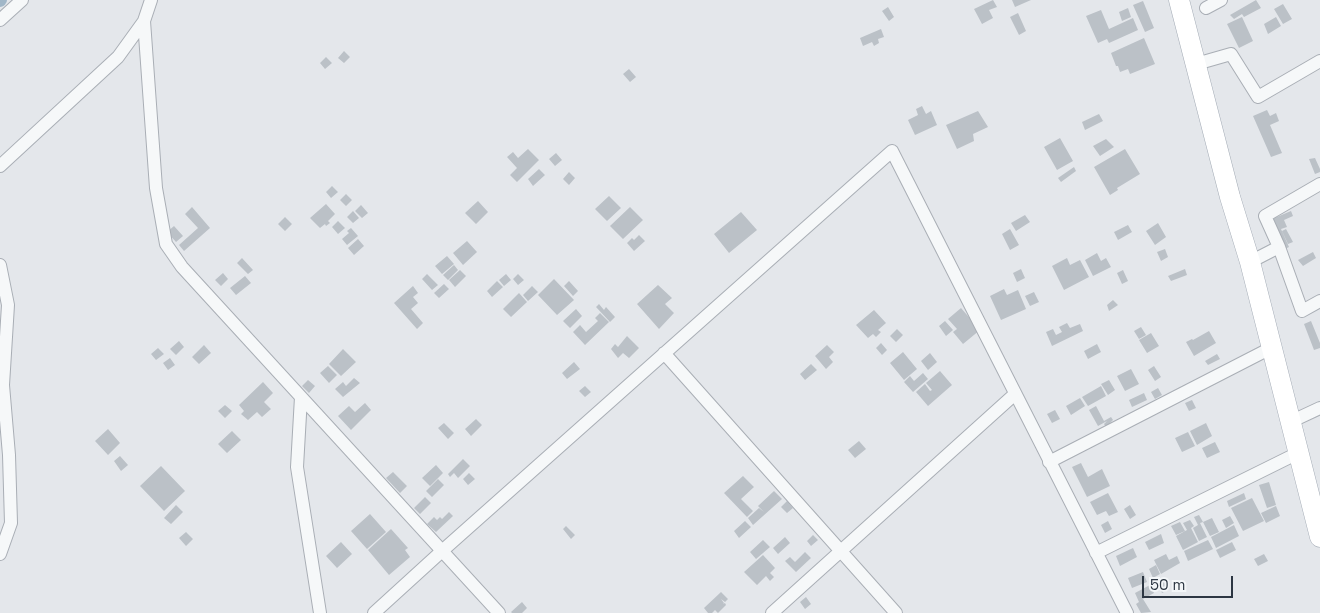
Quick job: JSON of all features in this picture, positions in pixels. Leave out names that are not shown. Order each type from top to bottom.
[{"type":"main road","points":[[1179,0],[1230,197],[1250,262],[1320,535]]},
{"type":"street","points":[[0,20],[22,0]]},
{"type":"street","points":[[0,166],[118,57],[144,21],[152,0]]},
{"type":"street","points":[[1206,8],[1221,0]]},
{"type":"street","points":[[144,21],[156,188],[166,244],[182,267],[499,613]]},
{"type":"street","points":[[1196,64],[1231,54],[1258,97],[1320,61]]},
{"type":"street","points":[[374,613],[892,151],[1127,613]]},
{"type":"street","points":[[1320,184],[1265,216],[1279,247],[1302,311],[1320,301]]},
{"type":"street","points":[[1250,262],[1279,247]]},
{"type":"street","points":[[0,265],[8,305],[3,385],[9,454],[11,523],[0,554]]},
{"type":"street","points":[[1049,462],[1271,348]]},
{"type":"street","points":[[664,353],[896,613]]},
{"type":"street","points":[[772,613],[1015,394]]},
{"type":"street","points":[[301,398],[297,467],[320,613]]},
{"type":"street","points":[[1290,422],[1320,408]]},
{"type":"street","points":[[1096,553],[1298,453]]},
{"type":"building","points":[[993,0],[997,7],[989,10],[993,18],[982,24],[974,9]]},
{"type":"building","points":[[1012,0],[1031,0],[1015,7]]},
{"type":"building","points":[[1256,0],[1261,8],[1244,17],[1242,14],[1234,19],[1230,15]]},
{"type":"building","points":[[1143,1],[1154,28],[1145,32],[1133,5]]},
{"type":"building","points":[[1283,4],[1292,19],[1283,24],[1274,9]]},
{"type":"building","points":[[888,7],[894,17],[889,21],[882,11]]},
{"type":"building","points":[[1128,8],[1131,17],[1122,21],[1119,12]]},
{"type":"building","points":[[1101,10],[1109,29],[1133,18],[1138,30],[1109,43],[1107,39],[1098,43],[1086,16]]},
{"type":"building","points":[[1018,13],[1026,31],[1019,35],[1010,17]]},
{"type":"building","points":[[1242,17],[1253,41],[1239,48],[1227,24]]},
{"type":"building","points":[[1276,17],[1281,26],[1268,34],[1264,24]]},
{"type":"building","points":[[881,29],[884,37],[878,39],[879,43],[874,46],[872,42],[863,46],[860,38]]},
{"type":"building","points":[[1144,38],[1155,64],[1130,74],[1128,69],[1120,72],[1111,53]]},
{"type":"building","points":[[344,51],[350,57],[344,63],[338,58]]},
{"type":"building","points":[[326,57],[332,63],[325,69],[320,63]]},
{"type":"building","points":[[629,69],[636,77],[630,82],[623,74]]},
{"type":"building","points":[[922,106],[926,114],[931,111],[937,125],[915,135],[908,120],[918,115],[916,109]]},
{"type":"building","points":[[1267,110],[1270,116],[1276,113],[1279,121],[1270,125],[1282,153],[1271,157],[1253,116]]},
{"type":"building","points":[[978,111],[988,127],[973,134],[974,141],[957,149],[946,125]]},
{"type":"building","points":[[1099,114],[1103,121],[1085,130],[1082,122]]},
{"type":"building","points":[[1060,138],[1073,161],[1057,170],[1044,147]]},
{"type":"building","points":[[1106,139],[1114,147],[1100,156],[1093,146]]},
{"type":"building","points":[[528,149],[539,160],[517,182],[510,175],[517,168],[507,157],[513,152],[518,158]]},
{"type":"building","points":[[1125,149],[1140,174],[1117,188],[1118,190],[1110,195],[1094,167]]},
{"type":"building","points":[[556,153],[562,160],[555,166],[549,159]]},
{"type":"building","points":[[1315,158],[1320,172],[1315,174],[1309,159]]},
{"type":"building","points":[[1074,167],[1076,171],[1061,182],[1058,178]]},
{"type":"building","points":[[539,169],[545,175],[533,186],[528,179]]},
{"type":"building","points":[[569,172],[575,178],[569,185],[563,179]]},
{"type":"building","points":[[332,186],[338,192],[331,198],[326,192]]},
{"type":"building","points":[[346,194],[352,200],[346,206],[340,200]]},
{"type":"building","points":[[609,196],[621,208],[607,221],[595,209]]},
{"type":"building","points":[[478,201],[488,212],[476,224],[465,213]]},
{"type":"building","points":[[326,204],[335,214],[328,221],[330,223],[320,228],[310,218]]},
{"type":"building","points":[[361,205],[368,213],[362,218],[355,211]]},
{"type":"building","points":[[192,207],[210,228],[184,251],[179,245],[198,228],[185,214]]},
{"type":"building","points":[[630,207],[643,220],[623,239],[610,226]]},
{"type":"building","points":[[353,211],[359,218],[353,223],[347,217]]},
{"type":"building","points":[[1291,211],[1293,216],[1284,220],[1287,227],[1281,229],[1289,247],[1285,249],[1272,219]]},
{"type":"building","points":[[741,212],[757,230],[729,253],[714,234]]},
{"type":"building","points":[[1025,215],[1030,222],[1016,231],[1011,223]]},
{"type":"building","points":[[285,217],[292,224],[285,231],[278,224]]},
{"type":"building","points":[[338,221],[345,228],[338,234],[332,227]]},
{"type":"building","points":[[1158,223],[1166,237],[1155,245],[1146,231]]},
{"type":"building","points":[[1128,225],[1132,232],[1118,240],[1114,232]]},
{"type":"building","points":[[174,226],[183,236],[176,242],[167,232]]},
{"type":"building","points":[[351,228],[358,236],[347,245],[342,239],[349,233],[347,231]]},
{"type":"building","points":[[1010,229],[1019,245],[1010,250],[1002,234]]},
{"type":"building","points":[[1286,229],[1293,242],[1288,244],[1282,231]]},
{"type":"building","points":[[639,235],[645,241],[634,251],[627,243]]},
{"type":"building","points":[[358,239],[364,246],[354,255],[348,248]]},
{"type":"building","points":[[467,241],[477,252],[463,265],[453,253]]},
{"type":"building","points":[[1165,249],[1168,257],[1161,261],[1157,252]]},
{"type":"building","points":[[1313,252],[1316,258],[1303,266],[1298,260]]},
{"type":"building","points":[[1097,253],[1101,261],[1106,258],[1111,267],[1093,276],[1085,260]]},
{"type":"building","points":[[447,256],[454,264],[442,274],[435,266]]},
{"type":"building","points":[[242,258],[253,270],[248,274],[237,263]]},
{"type":"building","points":[[1067,258],[1070,265],[1080,260],[1089,277],[1064,290],[1052,266]]},
{"type":"building","points":[[454,265],[458,270],[448,280],[443,275]]},
{"type":"building","points":[[1021,269],[1025,278],[1017,282],[1013,273]]},
{"type":"building","points":[[1185,269],[1187,275],[1171,281],[1168,276]]},
{"type":"building","points":[[460,270],[466,276],[455,287],[449,280]]},
{"type":"building","points":[[1123,270],[1128,281],[1122,284],[1117,273]]},
{"type":"building","points":[[223,273],[228,279],[221,286],[215,280]]},
{"type":"building","points":[[427,274],[438,285],[432,290],[422,279]]},
{"type":"building","points":[[506,274],[511,280],[504,286],[499,280]]},
{"type":"building","points":[[518,274],[524,280],[518,285],[513,279]]},
{"type":"building","points":[[245,276],[251,283],[236,295],[230,288]]},
{"type":"building","points":[[554,279],[574,300],[557,315],[538,295]]},
{"type":"building","points":[[497,281],[503,287],[492,297],[487,291]]},
{"type":"building","points":[[569,281],[578,291],[573,296],[564,286]]},
{"type":"building","points":[[444,284],[449,289],[439,298],[434,293]]},
{"type":"building","points":[[658,285],[672,298],[665,304],[674,313],[659,329],[637,304]]},
{"type":"building","points":[[413,286],[418,293],[413,297],[418,303],[411,309],[423,323],[417,329],[394,303]]},
{"type":"building","points":[[532,286],[538,292],[528,301],[523,295]]},
{"type":"building","points":[[1004,289],[1007,295],[1018,290],[1026,309],[1001,320],[990,296]]},
{"type":"building","points":[[1034,292],[1039,302],[1030,306],[1025,296]]},
{"type":"building","points":[[519,293],[527,302],[511,317],[503,309]]},
{"type":"building","points":[[1113,300],[1118,305],[1109,311],[1107,305]]},
{"type":"building","points":[[599,304],[604,310],[606,307],[615,317],[610,322],[596,307]]},
{"type":"building","points":[[961,308],[980,330],[963,344],[953,332],[957,329],[948,319]]},
{"type":"building","points":[[576,309],[582,316],[570,328],[563,321]]},
{"type":"building","points":[[874,310],[886,323],[878,330],[881,332],[876,337],[873,334],[868,338],[856,325]]},
{"type":"building","points":[[600,313],[609,322],[585,345],[573,332],[580,325],[586,332],[598,321],[595,318]]},
{"type":"building","points":[[945,321],[953,330],[946,336],[939,326]]},
{"type":"building","points":[[1311,321],[1320,343],[1320,348],[1314,350],[1304,324]]},
{"type":"building","points":[[1067,323],[1070,328],[1080,324],[1083,331],[1052,346],[1046,332],[1053,329],[1056,335],[1062,332],[1059,327]]},
{"type":"building","points":[[1141,327],[1146,335],[1139,339],[1134,331]]},
{"type":"building","points":[[897,329],[903,335],[896,342],[890,336]]},
{"type":"building","points":[[1209,331],[1216,343],[1194,356],[1186,342]]},
{"type":"building","points":[[1151,333],[1159,346],[1147,353],[1139,340]]},
{"type":"building","points":[[627,336],[639,348],[629,358],[623,353],[618,358],[611,349],[615,344],[618,347]]},
{"type":"building","points":[[179,341],[184,347],[176,355],[170,349]]},
{"type":"building","points":[[881,343],[887,350],[882,355],[876,348]]},
{"type":"building","points":[[1097,344],[1101,352],[1088,359],[1084,351]]},
{"type":"building","points":[[204,345],[211,353],[199,364],[192,357]]},
{"type":"building","points":[[827,345],[834,352],[829,357],[833,362],[826,369],[815,356]]},
{"type":"building","points":[[158,348],[164,354],[156,360],[151,354]]},
{"type":"building","points":[[343,349],[356,362],[341,376],[329,364]]},
{"type":"building","points":[[903,352],[917,369],[904,380],[890,363]]},
{"type":"building","points":[[930,353],[937,362],[928,370],[921,361]]},
{"type":"building","points":[[1217,354],[1220,359],[1208,365],[1205,361]]},
{"type":"building","points":[[170,358],[175,365],[168,370],[163,363]]},
{"type":"building","points":[[574,362],[580,369],[567,379],[562,373]]},
{"type":"building","points":[[811,364],[817,370],[805,380],[800,374]]},
{"type":"building","points":[[328,366],[337,375],[329,383],[320,373]]},
{"type":"building","points":[[1154,366],[1161,377],[1155,381],[1148,370]]},
{"type":"building","points":[[1131,369],[1139,384],[1125,391],[1117,376]]},
{"type":"building","points":[[940,371],[952,385],[928,406],[916,392],[925,384],[930,391],[932,390],[926,383]]},
{"type":"building","points":[[923,373],[928,379],[913,392],[904,382],[910,376],[914,381]]},
{"type":"building","points":[[354,378],[360,383],[343,397],[335,389],[343,382],[346,386]]},
{"type":"building","points":[[308,380],[315,386],[309,393],[302,386]]},
{"type":"building","points":[[1109,380],[1115,390],[1108,395],[1101,384]]},
{"type":"building","points":[[263,382],[273,393],[264,402],[271,409],[262,417],[257,412],[248,420],[241,414],[244,411],[239,405]]},
{"type":"building","points":[[585,386],[591,392],[585,397],[579,391]]},
{"type":"building","points":[[1101,386],[1106,396],[1088,406],[1082,397]]},
{"type":"building","points":[[1158,388],[1162,395],[1155,399],[1151,392]]},
{"type":"building","points":[[1144,393],[1147,400],[1132,407],[1129,400]]},
{"type":"building","points":[[1080,398],[1085,406],[1071,415],[1066,406]]},
{"type":"building","points":[[1192,400],[1196,408],[1189,411],[1185,403]]},
{"type":"building","points":[[365,403],[371,410],[351,430],[338,416],[349,406],[355,412]]},
{"type":"building","points":[[225,405],[232,411],[225,418],[218,411]]},
{"type":"building","points":[[1096,406],[1104,421],[1111,417],[1113,420],[1106,427],[1104,424],[1107,421],[1098,426],[1089,410]]},
{"type":"building","points":[[1055,410],[1060,419],[1052,423],[1047,414]]},
{"type":"building","points":[[476,419],[482,425],[471,436],[465,429]]},
{"type":"building","points":[[444,423],[454,433],[448,439],[438,428]]},
{"type":"building","points":[[1206,423],[1212,436],[1197,445],[1190,431]]},
{"type":"building","points":[[108,429],[120,443],[108,455],[95,441]]},
{"type":"building","points":[[232,431],[241,440],[227,453],[218,444]]},
{"type":"building","points":[[1188,432],[1195,446],[1182,452],[1175,438]]},
{"type":"building","points":[[859,441],[866,449],[855,458],[848,450]]},
{"type":"building","points":[[1215,442],[1220,452],[1207,458],[1202,448]]},
{"type":"building","points":[[120,456],[128,465],[121,471],[114,461]]},
{"type":"building","points":[[463,459],[470,466],[458,478],[454,473],[450,477],[448,474]]},
{"type":"building","points":[[1081,463],[1088,477],[1102,469],[1110,486],[1087,497],[1072,467]]},
{"type":"building","points":[[436,465],[443,473],[430,486],[422,478]]},
{"type":"building","points":[[161,466],[185,491],[164,511],[140,486]]},
{"type":"building","points":[[393,472],[407,486],[400,493],[386,478]]},
{"type":"building","points":[[469,473],[475,479],[468,485],[463,479]]},
{"type":"building","points":[[743,476],[754,487],[741,499],[753,511],[747,517],[724,493]]},
{"type":"building","points":[[438,479],[444,485],[432,497],[426,491]]},
{"type":"building","points":[[1269,482],[1276,505],[1267,508],[1259,485]]},
{"type":"building","points":[[774,491],[782,499],[753,525],[748,518],[759,508],[764,512],[758,506]]},
{"type":"building","points":[[1108,493],[1118,512],[1109,516],[1106,511],[1097,515],[1090,502]]},
{"type":"building","points":[[1244,493],[1246,499],[1229,507],[1227,501]]},
{"type":"building","points":[[425,497],[431,503],[420,514],[414,508]]},
{"type":"building","points":[[1252,498],[1264,521],[1243,531],[1231,508]]},
{"type":"building","points":[[787,501],[793,508],[787,513],[781,507]]},
{"type":"building","points":[[176,505],[183,512],[171,524],[164,518]]},
{"type":"building","points":[[1130,505],[1136,515],[1130,519],[1124,509]]},
{"type":"building","points":[[1276,506],[1280,516],[1266,523],[1261,513]]},
{"type":"building","points":[[449,512],[453,516],[436,532],[427,524],[434,517],[437,520],[440,517],[442,519]]},
{"type":"building","points":[[370,514],[386,532],[367,549],[351,531]]},
{"type":"building","points":[[1199,515],[1203,522],[1200,523],[1207,537],[1199,541],[1193,528],[1198,525],[1194,517]]},
{"type":"building","points":[[1230,516],[1234,523],[1226,528],[1222,520]]},
{"type":"building","points":[[1212,518],[1219,532],[1210,536],[1203,522]]},
{"type":"building","points":[[1190,520],[1194,526],[1191,528],[1198,542],[1183,550],[1176,536],[1187,530],[1183,523]]},
{"type":"building","points":[[745,521],[751,527],[739,538],[734,531]]},
{"type":"building","points":[[1108,521],[1112,529],[1105,533],[1101,525]]},
{"type":"building","points":[[1180,522],[1185,531],[1176,535],[1171,526]]},
{"type":"building","points":[[1234,525],[1239,536],[1216,548],[1211,537]]},
{"type":"building","points":[[566,526],[575,535],[571,539],[563,529]]},
{"type":"building","points":[[391,529],[408,548],[405,550],[410,557],[389,575],[368,550]]},
{"type":"building","points":[[186,532],[193,539],[186,546],[179,538]]},
{"type":"building","points":[[1161,534],[1164,543],[1149,550],[1145,542]]},
{"type":"building","points":[[813,535],[818,540],[811,546],[807,541]]},
{"type":"building","points":[[785,537],[790,543],[778,554],[773,548]]},
{"type":"building","points":[[763,540],[770,547],[756,559],[750,552]]},
{"type":"building","points":[[1208,540],[1213,549],[1188,561],[1184,551]]},
{"type":"building","points":[[341,542],[352,554],[337,568],[326,556]]},
{"type":"building","points":[[1232,542],[1236,550],[1220,558],[1216,550]]},
{"type":"building","points":[[1133,548],[1137,557],[1120,566],[1116,556]]},
{"type":"building","points":[[805,552],[811,558],[796,572],[785,561],[790,557],[795,562]]},
{"type":"building","points":[[1166,554],[1169,560],[1177,556],[1180,563],[1161,574],[1154,560]]},
{"type":"building","points":[[1264,554],[1268,561],[1258,566],[1254,559]]},
{"type":"building","points":[[763,555],[775,568],[770,573],[774,577],[770,581],[766,576],[757,585],[744,572]]},
{"type":"building","points":[[1156,565],[1160,574],[1153,578],[1149,569]]},
{"type":"building","points":[[1143,572],[1147,582],[1132,588],[1128,578]]},
{"type":"building","points":[[1164,582],[1168,590],[1162,593],[1158,585]]},
{"type":"building","points":[[1150,585],[1154,593],[1143,599],[1151,612],[1141,613],[1136,604],[1139,602],[1135,593]]},
{"type":"building","points":[[721,592],[728,599],[725,602],[721,599],[723,604],[725,603],[726,605],[718,613],[715,610],[712,613],[708,613],[704,608]]},
{"type":"building","points":[[806,597],[811,604],[805,609],[800,602]]},
{"type":"building","points":[[522,602],[527,608],[522,613],[511,612]]}]
